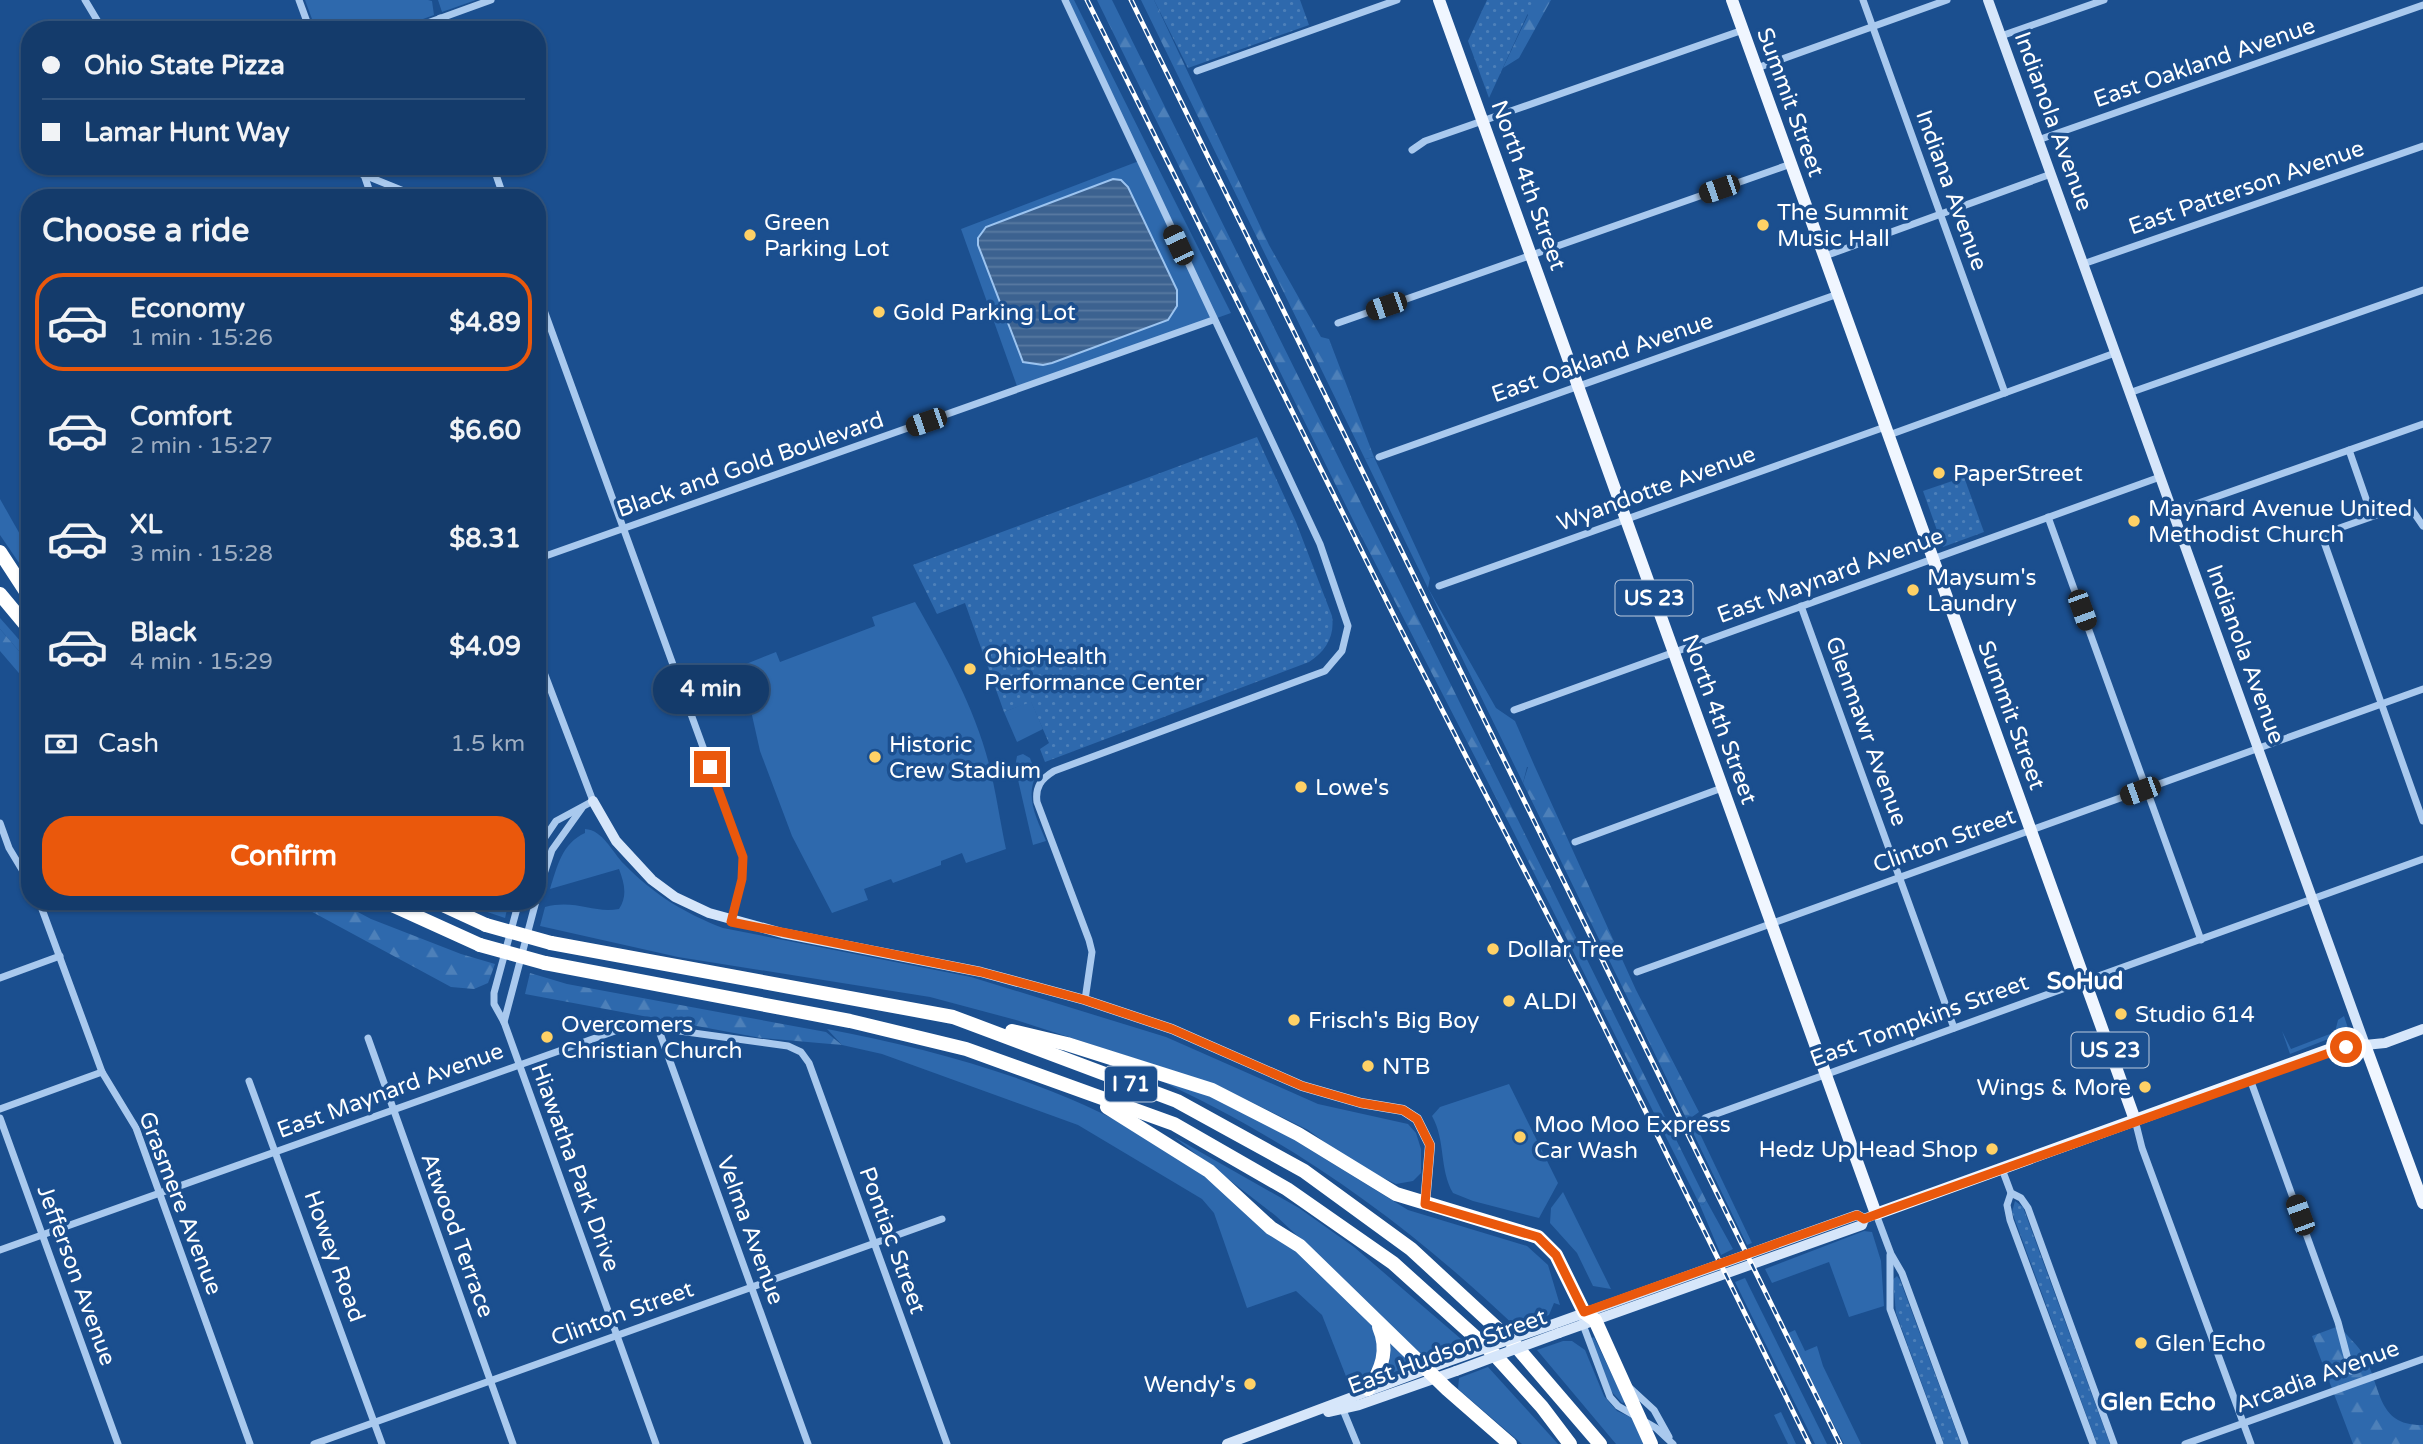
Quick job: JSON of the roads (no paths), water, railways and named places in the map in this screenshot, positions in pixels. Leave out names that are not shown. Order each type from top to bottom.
[{"type":"highway","points":[[0,552],[21,584]]},
{"type":"highway","points":[[0,594],[21,619]]},
{"type":"highway","name":"I 71","points":[[403,910],[480,944],[545,962],[849,1021],[966,1049],[1174,1124],[1287,1189],[1393,1262],[1494,1354],[1570,1444]]},
{"type":"highway","name":"I 71","points":[[454,910],[486,925],[551,943],[953,1017],[1177,1101],[1304,1171],[1411,1249],[1469,1300],[1537,1368],[1600,1444]]},
{"type":"highway","points":[[953,1017],[1067,1044],[1212,1090],[1298,1134],[1396,1194],[1538,1237],[1556,1255],[1651,1444]]},
{"type":"highway","points":[[1059,1083],[1111,1109],[1209,1171],[1271,1228],[1300,1246],[1510,1444]]},
{"type":"highway","points":[[1368,1390],[1383,1363],[1385,1340],[1376,1319]]},
{"type":"main road","name":"North 4th Street","points":[[1438,0],[1484,121],[1825,1075],[1870,1217]]},
{"type":"main road","name":"Summit Street","points":[[1732,0],[2135,1120]]},
{"type":"main road","name":"East Hudson Street","points":[[1870,1217],[2337,1047],[2365,1045]]},
{"type":"main road","name":"Indianola Avenue","points":[[2365,1045],[2423,1201]]},
{"type":"street","points":[[85,0],[98,21]]},
{"type":"street","points":[[299,0],[307,21]]},
{"type":"street","points":[[432,21],[491,0]]},
{"type":"street","points":[[1065,0],[1320,544],[1345,617],[1346,641],[1336,660],[1314,676],[1054,771],[1043,778],[1036,794],[1037,802],[1092,953],[1085,1000]]},
{"type":"street","points":[[1196,71],[1396,0]]},
{"type":"street","name":"Indiana Avenue","points":[[1863,0],[2005,393]]},
{"type":"street","points":[[1757,68],[1947,0]]},
{"type":"street","name":"Indianola Avenue","points":[[1988,0],[2365,1045]]},
{"type":"street","points":[[2001,36],[2104,0]]},
{"type":"street","name":"East Oakland Avenue","points":[[2038,140],[2423,5]]},
{"type":"street","points":[[1412,150],[1424,141],[1743,30]]},
{"type":"street","name":"East Patterson Avenue","points":[[2083,264],[2423,146]]},
{"type":"street","points":[[1338,323],[1791,164]]},
{"type":"street","points":[[1825,256],[2051,174]]},
{"type":"street","points":[[364,175],[369,189]]},
{"type":"street","points":[[364,175],[399,189]]},
{"type":"street","points":[[2129,393],[2423,290]]},
{"type":"street","name":"East Oakland Avenue","points":[[1379,457],[1838,294]]},
{"type":"street","points":[[546,316],[743,857],[742,879],[731,922]]},
{"type":"street","name":"Black and Gold Boulevard","points":[[546,556],[1213,320]]},
{"type":"street","name":"Wyandotte Avenue","points":[[1438,586],[1626,519],[2115,354]]},
{"type":"street","points":[[2173,512],[2423,424]]},
{"type":"street","points":[[2349,450],[2372,516]]},
{"type":"street","name":"East Maynard Avenue","points":[[1514,710],[2160,477]]},
{"type":"street","points":[[2423,526],[2408,504],[2331,531],[2324,546],[2423,821]]},
{"type":"street","points":[[2048,517],[2201,940]]},
{"type":"street","name":"Glenmawr Avenue","points":[[1801,606],[1954,1028]]},
{"type":"street","points":[[546,678],[593,801],[616,841],[652,880],[693,907],[731,922],[981,972],[1085,1000],[1172,1029],[1302,1086],[1361,1103],[1403,1110],[1417,1119],[1430,1145],[1425,1204]]},
{"type":"street","name":"Clinton Street","points":[[1637,972],[2423,689]]},
{"type":"street","points":[[1574,842],[1722,788]]},
{"type":"street","points":[[546,836],[556,821],[593,801]]},
{"type":"street","points":[[546,868],[552,850],[582,807]]},
{"type":"street","points":[[0,823],[9,848],[21,868]]},
{"type":"street","name":"East Tompkins Street","points":[[1705,1118],[2423,859]]},
{"type":"street","name":"Grasmere Avenue","points":[[42,910],[102,1072],[136,1128],[250,1444]]},
{"type":"street","name":"Hiawatha Park Drive","points":[[517,910],[494,993],[494,1004],[503,1022],[656,1444]]},
{"type":"street","points":[[503,1022],[534,910]]},
{"type":"street","points":[[0,978],[60,956]]},
{"type":"street","name":"East Maynard Avenue","points":[[0,1250],[615,1031],[636,1026],[658,1028],[788,1046],[801,1052]]},
{"type":"street","name":"Velma Avenue","points":[[658,1028],[808,1444]]},
{"type":"street","name":"East Hudson Street","points":[[2365,1045],[2385,1043],[2423,1030]]},
{"type":"street","name":"Atwood Terrace","points":[[368,1038],[513,1444]]},
{"type":"street","name":"Pontiac Street","points":[[801,1052],[809,1063],[947,1444]]},
{"type":"street","points":[[0,1109],[102,1072]]},
{"type":"street","points":[[2250,1079],[2338,1322],[2351,1371]]},
{"type":"street","name":"Howey Road","points":[[249,1082],[382,1444]]},
{"type":"street","name":"Jefferson Avenue","points":[[0,1118],[118,1444]]},
{"type":"street","name":"Summit Street","points":[[2135,1120],[2142,1148],[2251,1444]]},
{"type":"street","points":[[2002,1169],[2011,1193],[2007,1205],[2010,1220],[2093,1444]]},
{"type":"street","points":[[2011,1193],[2021,1198],[2028,1208],[2114,1444]]},
{"type":"street","points":[[1870,1217],[1902,1273],[1965,1444]]},
{"type":"street","name":"East Hudson Street","points":[[1315,1413],[1343,1410],[1432,1373],[1446,1362],[1587,1319],[1861,1224],[1870,1217]]},
{"type":"street","name":"Clinton Street","points":[[314,1444],[942,1219]]},
{"type":"street","points":[[1891,1254],[1890,1309],[1940,1444]]},
{"type":"street","points":[[1587,1319],[1610,1398],[1673,1444],[1654,1410],[1620,1378]]},
{"type":"street","name":"East Hudson Street","points":[[1227,1444],[1315,1413],[1368,1390],[1432,1373],[1456,1371],[1555,1329]]},
{"type":"street","name":"Arcadia Avenue","points":[[2185,1444],[2423,1359]]},
{"type":"street","points":[[1343,1410],[1357,1444]]},
{"type":"street","points":[[1480,1418],[1498,1444]]},
{"type":"railway","points":[[1087,0],[1397,622],[1586,990],[1809,1444]]},
{"type":"railway","points":[[1131,0],[1840,1444]]},
{"type":"place","name":"The Summit Music Hall","points":[[1763,225]]},
{"type":"place","name":"Green Parking Lot","points":[[750,235]]},
{"type":"place","name":"Gold Parking Lot","points":[[879,312]]},
{"type":"place","name":"PaperStreet","points":[[1939,473]]},
{"type":"place","name":"Maynard Avenue United Methodist Church","points":[[2134,521]]},
{"type":"place","name":"Maysum's Laundry","points":[[1913,590]]},
{"type":"place","name":"OhioHealth Performance Center","points":[[970,669]]},
{"type":"place","name":"Historic Crew Stadium","points":[[875,757]]},
{"type":"place","name":"Lowe's","points":[[1301,787]]},
{"type":"place","name":"Dollar Tree","points":[[1493,949]]},
{"type":"place","name":"ALDI","points":[[1509,1001]]},
{"type":"place","name":"Studio 614","points":[[2121,1014]]},
{"type":"place","name":"Frisch's Big Boy","points":[[1294,1020]]},
{"type":"place","name":"Overcomers Christian Church","points":[[547,1037]]},
{"type":"place","name":"NTB","points":[[1368,1066]]},
{"type":"place","name":"Wings & More","points":[[2145,1087]]},
{"type":"place","name":"Moo Moo Express Car Wash","points":[[1520,1137]]},
{"type":"place","name":"Hedz Up Head Shop","points":[[1992,1149]]},
{"type":"place","name":"Glen Echo","points":[[2141,1343]]},
{"type":"place","name":"Wendy's","points":[[1250,1384]]},
{"type":"district","name":"SoHud","points":[[2085,981]]},
{"type":"district","name":"Glen Echo","points":[[2158,1402]]}]
